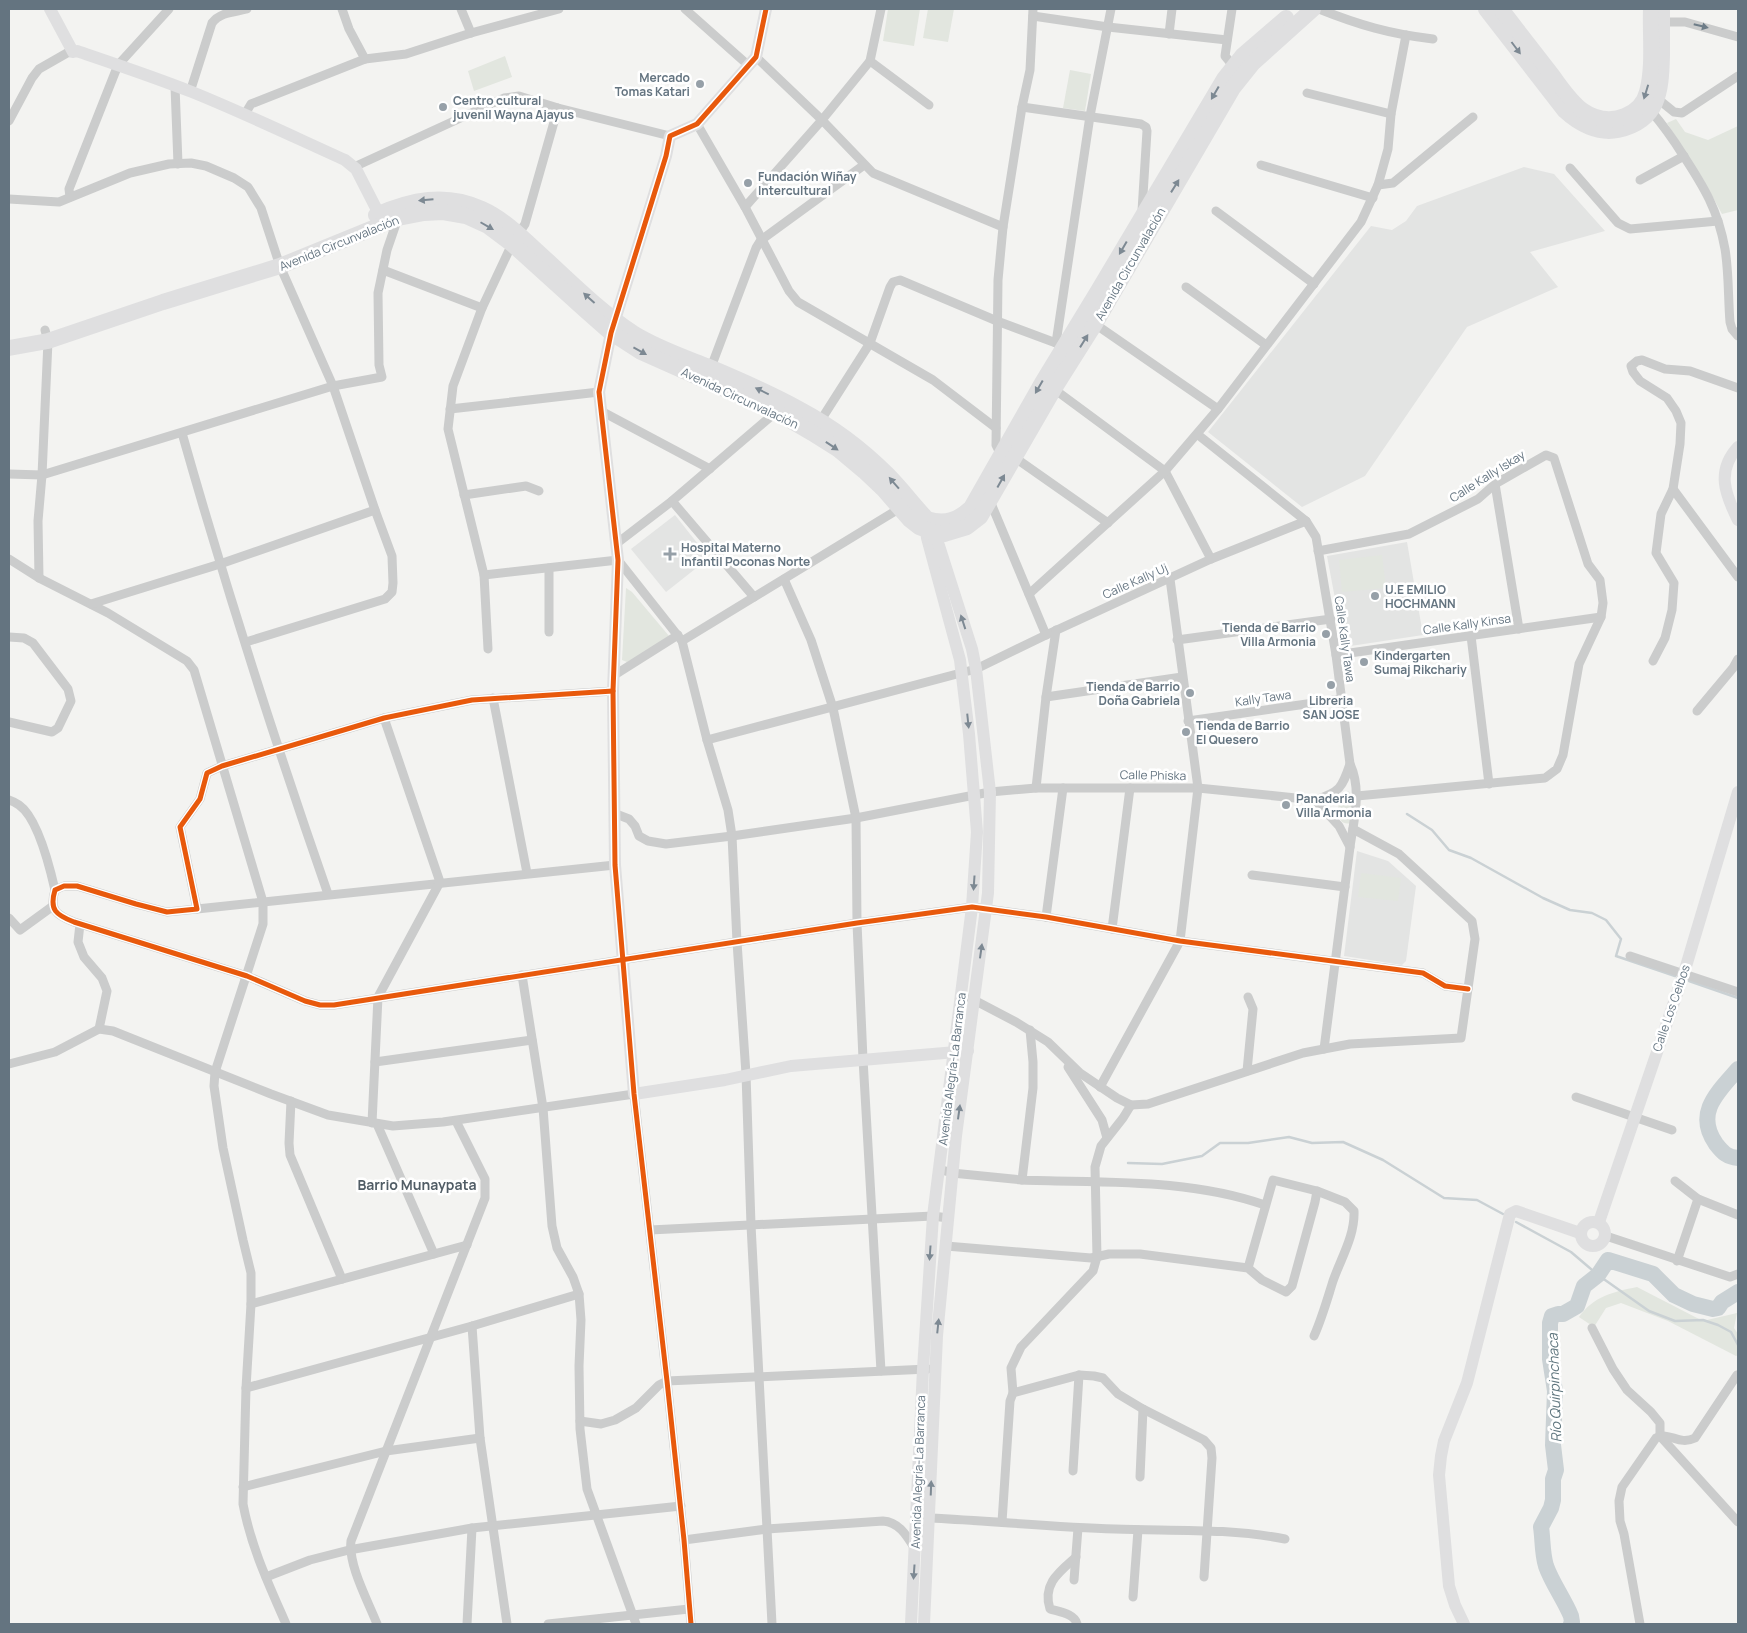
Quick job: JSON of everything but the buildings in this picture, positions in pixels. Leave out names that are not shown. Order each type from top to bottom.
[{"type":"highway","name":"Avenida Circunvalación","points":[[1009,458],[1059,346],[1098,291],[1150,210],[1237,71],[1243,54],[1297,9]]},
{"type":"highway","name":"Avenida Circunvalación","points":[[1237,71],[1265,51],[1313,9]]},
{"type":"highway","points":[[1486,9],[1565,111],[1580,122],[1597,129],[1614,131],[1634,125],[1644,118],[1654,105],[1662,73],[1657,16]]},
{"type":"highway","points":[[1501,9],[1571,100],[1581,110],[1603,119],[1617,119],[1628,115],[1643,102],[1647,94],[1650,78],[1657,16]]},
{"type":"highway","name":"Avenida Circunvalación","points":[[9,348],[278,261],[380,219],[408,203],[426,200],[462,202],[498,218],[515,239],[613,327],[635,334],[776,412],[847,439],[887,474],[905,505],[910,520],[931,526],[953,521],[963,516],[984,498],[1095,324],[1150,210]]},
{"type":"highway","name":"Avenida Circunvalación","points":[[380,219],[443,212],[466,216],[515,239]]},
{"type":"highway","name":"Avenida Circunvalación","points":[[9,337],[47,335]]},
{"type":"highway","name":"Avenida Circunvalación","points":[[709,374],[784,402],[816,427]]},
{"type":"street","points":[[50,9],[73,52]]},
{"type":"street","points":[[70,198],[69,189],[118,65],[169,9]]},
{"type":"street","points":[[190,92],[212,23],[216,18],[225,14],[247,9]]},
{"type":"street","points":[[342,9],[349,28],[365,59]]},
{"type":"street","points":[[461,9],[472,33]]},
{"type":"street","points":[[245,114],[250,104],[365,59],[406,54],[472,33],[559,9]]},
{"type":"street","points":[[685,9],[752,61],[822,120],[873,173],[1003,227]]},
{"type":"street","points":[[354,167],[504,98],[519,96],[558,108],[670,136],[697,124],[752,61],[766,9]]},
{"type":"street","points":[[745,207],[822,120],[870,61],[881,9]]},
{"type":"street","points":[[816,427],[870,344],[893,282],[900,280],[997,322],[1059,346],[1090,116],[1111,9]]},
{"type":"street","points":[[1169,34],[1172,9]]},
{"type":"street","points":[[1232,9],[1224,56],[1237,71]]},
{"type":"street","points":[[1319,9],[1364,26],[1406,36],[1434,38]]},
{"type":"street","points":[[1108,523],[1009,458],[996,445],[998,280],[1003,227],[1022,107],[1030,70],[1033,12],[1108,27],[1226,40]]},
{"type":"street","points":[[1657,16],[1738,37]]},
{"type":"street","points":[[1029,594],[1165,471],[1218,409],[1361,222],[1378,185],[1388,149],[1391,114],[1406,36]]},
{"type":"street","points":[[9,121],[32,78],[40,69],[67,53],[77,51],[175,86],[245,114],[345,160],[354,167],[362,179],[380,219]]},
{"type":"street","points":[[870,61],[929,105]]},
{"type":"street","points":[[1654,105],[1682,113],[1738,76]]},
{"type":"street","points":[[175,86],[178,164]]},
{"type":"street","points":[[1308,93],[1391,114]]},
{"type":"street","points":[[1654,105],[1663,124],[1708,195],[1718,221],[1725,251],[1730,322],[1732,329],[1738,336]]},
{"type":"street","points":[[1022,107],[1141,124],[1146,127],[1150,210]]},
{"type":"street","points":[[488,649],[484,575],[448,429],[450,409],[453,386],[482,308],[515,239],[525,224],[558,108]]},
{"type":"street","points":[[1378,185],[1394,183],[1473,117]]},
{"type":"street","points":[[697,124],[745,207],[789,290],[798,302],[933,380],[996,428]]},
{"type":"street","points":[[670,136],[666,156],[613,327],[599,392],[618,560],[613,676],[616,814],[615,864],[634,1094],[681,1506],[691,1624]]},
{"type":"street","points":[[1640,180],[1684,156]]},
{"type":"street","points":[[9,199],[59,202],[130,173],[169,164],[191,163],[206,166],[234,178],[248,187],[260,208],[278,261],[333,386],[392,556],[393,583],[392,592],[386,599],[246,642]]},
{"type":"street","points":[[709,374],[756,248],[761,240],[864,165]]},
{"type":"street","points":[[1261,165],[1373,198]]},
{"type":"street","points":[[1570,168],[1618,223],[1630,229],[1718,221]]},
{"type":"street","points":[[1216,210],[1314,284]]},
{"type":"street","points":[[9,474],[42,475],[333,386],[382,378],[379,365],[378,293],[387,250],[398,218]]},
{"type":"street","points":[[382,270],[482,308]]},
{"type":"street","points":[[1186,287],[1266,345]]},
{"type":"street","points":[[1095,324],[1218,409]]},
{"type":"street","points":[[39,578],[38,521],[42,475],[47,335]]},
{"type":"street","points":[[1653,661],[1665,638],[1672,610],[1674,583],[1656,553],[1661,514],[1673,489],[1680,444],[1681,423],[1676,411],[1667,398],[1640,381],[1631,366],[1637,361],[1642,360],[1665,369],[1690,371],[1738,388]]},
{"type":"street","points":[[1054,389],[1165,471],[1211,560]]},
{"type":"street","points":[[450,409],[599,392]]},
{"type":"street","points":[[601,411],[710,469]]},
{"type":"street","points":[[616,544],[672,501],[776,412]]},
{"type":"street","points":[[182,433],[220,564],[246,642],[278,750],[328,894]]},
{"type":"street","points":[[1197,434],[1306,521]]},
{"type":"street","points":[[1738,447],[1728,461],[1724,480],[1730,504],[1738,520]]},
{"type":"street","name":"Calle Kally Iskay","points":[[1318,551],[1408,534],[1478,499],[1495,484],[1546,455],[1554,458],[1588,564],[1600,580],[1603,603],[1601,617]]},
{"type":"street","points":[[1495,484],[1519,629]]},
{"type":"street","points":[[464,495],[526,486],[539,491]]},
{"type":"street","points":[[1673,489],[1738,577]]},
{"type":"street","points":[[984,498],[1046,635]]},
{"type":"street","points":[[672,501],[754,597]]},
{"type":"street","points":[[613,676],[754,597],[905,505]]},
{"type":"street","points":[[90,604],[220,564],[375,510]]},
{"type":"street","name":"Calle Kally Tawa","points":[[1306,521],[1316,537],[1336,654],[1350,764],[1356,776],[1357,796],[1324,1049]]},
{"type":"street","name":"Calle Kally Uj","points":[[707,740],[976,669],[1056,630],[1211,560],[1306,521]]},
{"type":"street","name":"Avenida Alegría-La Barranca","points":[[924,1624],[930,1518],[929,1369],[933,1216],[939,1169],[961,1051],[974,1000],[987,908],[990,792],[972,649],[931,526]]},
{"type":"street","name":"Avenida Alegría-La Barranca","points":[[911,1624],[929,1369],[946,1246],[961,1051],[961,996],[972,907],[977,832],[975,794],[962,672],[931,526]]},
{"type":"street","points":[[9,559],[39,578],[90,604],[188,661],[194,670],[263,902],[263,924],[215,1072],[214,1086],[223,1148],[242,1240],[251,1273],[252,1304],[246,1388],[243,1504],[246,1523],[257,1557],[286,1624]]},
{"type":"street","points":[[484,575],[618,560]]},
{"type":"street","points":[[618,560],[680,638],[728,810],[732,836],[746,1074],[751,1225],[772,1624]]},
{"type":"street","points":[[549,568],[549,632]]},
{"type":"street","points":[[784,579],[811,640],[833,708],[856,818],[857,923],[863,1059],[881,1371]]},
{"type":"street","points":[[1100,1087],[1180,940],[1198,788],[1170,579]]},
{"type":"street","points":[[1357,796],[1545,778],[1557,769],[1563,755],[1579,664],[1601,617]]},
{"type":"street","name":"Calle Kally Kinsa","points":[[1336,654],[1601,617]]},
{"type":"street","points":[[1177,640],[1330,619]]},
{"type":"street","points":[[1036,788],[1056,630]]},
{"type":"street","points":[[1471,636],[1490,784]]},
{"type":"street","points":[[9,637],[24,638],[33,643],[68,689],[71,701],[58,728],[52,732],[9,722]]},
{"type":"street","points":[[1697,711],[1733,668],[1738,659]]},
{"type":"street","points":[[1046,698],[1182,677]]},
{"type":"street","points":[[198,910],[180,827],[200,799],[207,773],[222,766],[384,718],[472,700],[613,691]]},
{"type":"street","points":[[493,698],[527,873]]},
{"type":"street","name":"Kally Tawa","points":[[1188,721],[1341,699]]},
{"type":"street","points":[[384,718],[440,882],[378,997],[375,1123],[434,1254]]},
{"type":"street","points":[[9,726],[25,726]]},
{"type":"street","points":[[1350,764],[1343,783],[1333,794],[1315,800],[1340,826],[1350,848]]},
{"type":"street","name":"Calle Phiska","points":[[616,814],[629,819],[635,826],[639,836],[648,841],[666,844],[856,818],[975,794],[1036,788],[1198,788],[1315,800]]},
{"type":"street","points":[[1046,917],[1063,788]]},
{"type":"street","points":[[1112,929],[1130,788]]},
{"type":"street","name":"Calle Los Ceibos","points":[[1598,1222],[1684,973],[1738,792]]},
{"type":"street","points":[[9,800],[20,806],[30,818],[48,858],[55,890],[52,901],[54,910],[62,917],[247,976],[320,1006],[972,907],[1046,917],[1180,940],[1423,973],[1444,986],[1468,989]]},
{"type":"street","points":[[961,996],[974,1000],[1030,1030],[1048,1042],[1080,1073],[1117,1098],[1131,1105],[1148,1104],[1303,1053],[1350,1044],[1461,1038],[1475,939],[1472,922],[1399,854],[1353,829]]},
{"type":"street","points":[[55,890],[64,886],[76,886],[167,912],[615,864]]},
{"type":"street","points":[[1252,875],[1345,887]]},
{"type":"street","points":[[9,918],[20,930],[53,906]]},
{"type":"street","points":[[80,924],[78,942],[84,957],[102,978],[106,991],[99,1029]]},
{"type":"street","points":[[1630,956],[1738,992]]},
{"type":"street","points":[[522,975],[543,1108],[552,1226],[557,1248],[573,1277],[579,1294],[581,1320],[580,1421],[587,1489],[636,1624]]},
{"type":"street","points":[[1247,1072],[1253,1009],[1248,997]]},
{"type":"street","points":[[9,1064],[55,1052],[99,1029],[113,1031],[328,1115],[393,1126],[456,1121],[543,1108],[725,1080],[746,1074],[791,1066],[961,1051]]},
{"type":"street","points":[[1022,1180],[1033,1088],[1034,1062],[1030,1030]]},
{"type":"street","points":[[375,1062],[532,1040]]},
{"type":"street","points":[[1060,1054],[1102,1120],[1108,1138]]},
{"type":"street","points":[[1576,1097],[1672,1130]]},
{"type":"street","points":[[291,1101],[290,1155],[342,1279]]},
{"type":"street","points":[[1002,1522],[1010,1401],[1013,1392],[1011,1368],[1021,1347],[1090,1275],[1097,1257],[1095,1167],[1101,1146],[1131,1105]]},
{"type":"street","points":[[377,1624],[352,1562],[349,1550],[350,1541],[485,1198],[485,1179],[456,1121]]},
{"type":"street","points":[[939,1169],[952,1173],[1022,1180],[1153,1184],[1199,1188],[1265,1205]]},
{"type":"street","points":[[1248,1268],[1273,1180],[1345,1202],[1354,1212],[1354,1224],[1324,1313],[1314,1336]]},
{"type":"street","points":[[1675,1181],[1698,1199],[1738,1214]]},
{"type":"street","points":[[946,1246],[1091,1258],[1109,1254],[1140,1254],[1248,1268],[1262,1280],[1286,1292],[1292,1286],[1317,1192]]},
{"type":"street","points":[[1677,1261],[1698,1199]]},
{"type":"street","points":[[1464,1624],[1449,1586],[1439,1475],[1440,1456],[1467,1383],[1510,1214],[1516,1211],[1580,1233]]},
{"type":"street","points":[[650,1230],[933,1216],[948,1218]]},
{"type":"street","points":[[1592,1221],[1598,1222],[1606,1231],[1603,1242],[1598,1246],[1585,1244],[1580,1233],[1582,1227],[1592,1221]]},
{"type":"street","points":[[1606,1236],[1730,1277],[1738,1274]]},
{"type":"street","points":[[252,1304],[467,1245]]},
{"type":"street","points":[[246,1388],[472,1326],[579,1294]]},
{"type":"street","points":[[472,1326],[480,1438],[507,1624]]},
{"type":"street","points":[[1592,1328],[1613,1369],[1627,1390],[1660,1423],[1660,1436],[1738,1522]]},
{"type":"street","points":[[580,1421],[601,1424],[615,1420],[636,1408],[659,1385],[667,1381],[929,1369]]},
{"type":"street","points":[[1013,1392],[1079,1375],[1103,1378],[1118,1394],[1204,1440],[1211,1448],[1212,1458],[1204,1577]]},
{"type":"street","points":[[1073,1471],[1079,1375]]},
{"type":"street","points":[[1640,1624],[1620,1521],[1619,1501],[1622,1487],[1656,1438],[1660,1436],[1688,1441],[1695,1438],[1738,1376]]},
{"type":"street","points":[[1140,1477],[1143,1409]]},
{"type":"street","points":[[243,1488],[386,1451],[480,1438]]},
{"type":"street","points":[[266,1577],[310,1560],[349,1550],[472,1528],[681,1506]]},
{"type":"street","points":[[930,1518],[1078,1528],[1189,1531],[1207,1529],[1256,1533],[1285,1539]]},
{"type":"street","points":[[684,1540],[767,1529],[888,1521],[898,1526],[927,1562]]},
{"type":"street","points":[[467,1624],[472,1528]]},
{"type":"street","points":[[1074,1580],[1078,1528]]},
{"type":"street","points":[[1133,1597],[1138,1530]]},
{"type":"street","points":[[1076,1557],[1057,1574],[1051,1582],[1048,1594],[1050,1609],[1073,1617],[1077,1624]]},
{"type":"street","points":[[548,1624],[690,1609]]},
{"type":"shaded area","points":[[888,9],[920,9],[914,46],[883,41]]},
{"type":"shaded area","points":[[928,9],[954,9],[948,42],[923,38]]},
{"type":"shaded area","points":[[505,56],[512,77],[474,91],[468,71]]},
{"type":"shaded area","points":[[1070,70],[1091,74],[1085,111],[1063,108]]},
{"type":"shaded area","points":[[1676,119],[1685,132],[1708,140],[1738,126],[1738,210],[1722,214],[1703,179],[1667,123]]},
{"type":"shaded area","points":[[1524,167],[1554,174],[1605,231],[1530,252],[1558,287],[1467,327],[1365,476],[1302,507],[1208,432],[1371,226],[1392,230],[1406,221],[1417,206]]},
{"type":"shaded area","name":"Hospital Materno Infantil Poconas Norte","points":[[675,515],[709,558],[666,592],[631,549]]},
{"type":"shaded area","name":"U.E EMILIO HOCHMANN","points":[[1407,542],[1423,635],[1344,647],[1327,556]]},
{"type":"shaded area","points":[[1382,555],[1386,588],[1342,592],[1339,560]]},
{"type":"shaded area","points":[[626,588],[632,592],[669,636],[665,641],[627,662],[622,660]]},
{"type":"shaded area","points":[[1348,791],[1352,795],[1352,823],[1342,821],[1338,812],[1340,800]]},
{"type":"shaded area","points":[[1357,851],[1388,861],[1416,886],[1406,961],[1402,965],[1344,956]]},
{"type":"shaded area","points":[[1361,873],[1401,878],[1398,901],[1358,897]]},
{"type":"shaded area","points":[[1637,1287],[1699,1319],[1707,1320],[1737,1313],[1734,1328],[1738,1334],[1738,1355],[1736,1356],[1668,1321],[1621,1303],[1606,1308],[1594,1327],[1579,1317],[1591,1304],[1605,1296]]},
{"type":"waterway","points":[[1407,814],[1432,830],[1449,850],[1471,858],[1543,898],[1570,910],[1592,913],[1606,920],[1621,939],[1616,956],[1675,976]]},
{"type":"waterway","points":[[1689,981],[1738,998]]},
{"type":"waterway","name":"Río Quirpinchaca","points":[[1738,1069],[1716,1095],[1711,1104],[1707,1122],[1716,1144],[1728,1156],[1738,1158]]},
{"type":"waterway","points":[[1128,1163],[1162,1164],[1202,1156],[1220,1143],[1248,1143],[1289,1137],[1312,1143],[1343,1142],[1383,1160],[1444,1198],[1477,1200],[1503,1214]]},
{"type":"waterway","points":[[1516,1222],[1571,1252],[1598,1275],[1649,1311],[1675,1321],[1703,1320],[1718,1325],[1731,1332],[1738,1345]]},
{"type":"waterway","name":"Río Quirpinchaca","points":[[1571,1624],[1571,1616],[1546,1566],[1541,1527],[1551,1508],[1553,1479],[1556,1470],[1553,1445],[1555,1391],[1550,1359],[1550,1323],[1552,1316],[1563,1314],[1577,1306],[1584,1286],[1598,1275],[1608,1260],[1653,1274],[1674,1295],[1693,1304],[1713,1309],[1718,1308],[1722,1302],[1738,1292]]},
{"type":"cycle path","points":[[691,1624],[667,1381],[634,1094],[615,865],[613,691],[618,560],[599,392],[611,333],[666,156],[670,136],[697,124],[756,57],[766,9]]},
{"type":"cycle path","points":[[613,691],[472,700],[384,718],[222,766],[207,773],[200,799],[180,827],[197,909],[167,912],[77,886],[64,886],[55,890],[53,897],[54,907],[58,914],[74,922],[247,976],[305,1001],[320,1005],[334,1005],[857,923],[972,907],[1046,917],[1180,941],[1423,973],[1445,986],[1468,989]]},
{"type":"place","name":"Mercado Tomas Katari","points":[[700,84]]},
{"type":"place","name":"Centro cultural juvenil Wayna Ajayus","points":[[443,107]]},
{"type":"place","name":"Fundación Wiñay Intercultural","points":[[748,183]]},
{"type":"place","name":"Hospital Materno Infantil Poconas Norte","points":[[670,554]]},
{"type":"place","name":"U.E EMILIO HOCHMANN","points":[[1375,596]]},
{"type":"place","name":"Tienda de Barrio Villa Armonia","points":[[1326,634]]},
{"type":"place","name":"Kindergarten Sumaj Rikchariy","points":[[1364,662]]},
{"type":"place","name":"Libreria SAN JOSE","points":[[1331,685]]},
{"type":"place","name":"Tienda de Barrio Doña Gabriela","points":[[1190,693]]},
{"type":"place","name":"Tienda de Barrio El Quesero","points":[[1186,732]]},
{"type":"place","name":"Panaderia Villa Armonia","points":[[1286,805]]},
{"type":"district","name":"Barrio Munaypata","points":[[417,1184]]}]
